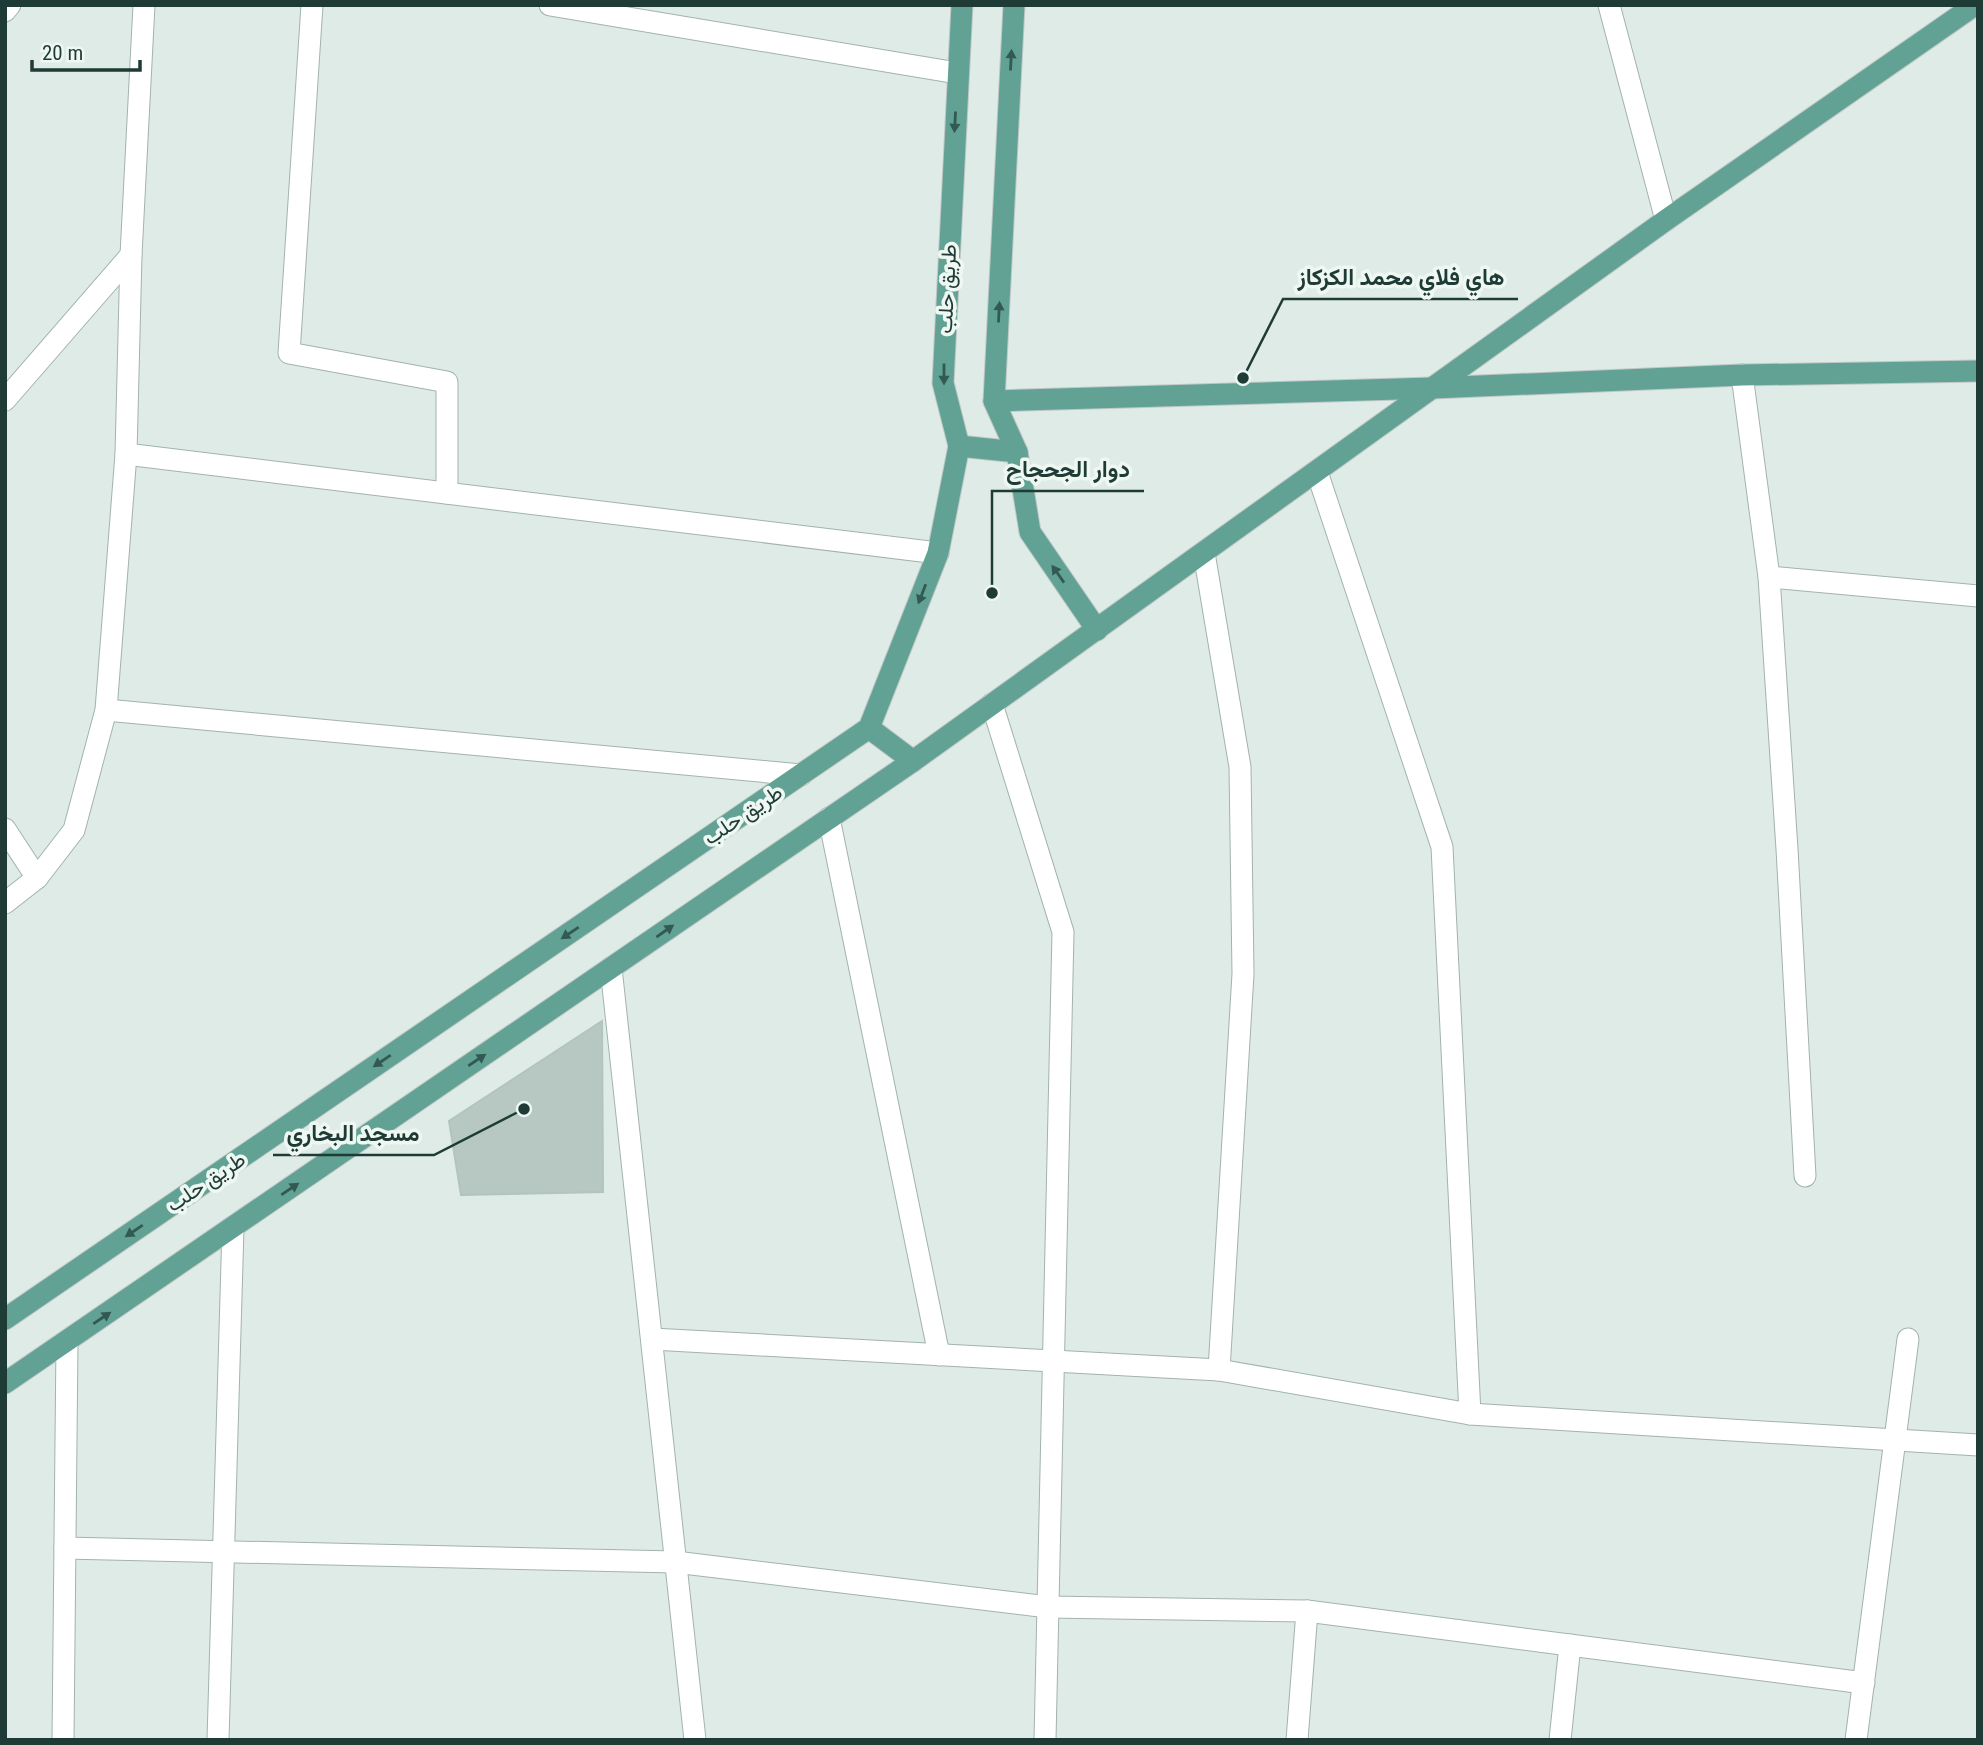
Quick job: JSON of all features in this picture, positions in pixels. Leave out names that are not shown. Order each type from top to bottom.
[{"type":"main road","name":"طريق حلب","points":[[5,1319],[869,728],[938,553],[959,446],[943,383],[962,5]]},
{"type":"main road","points":[[1014,5],[994,401],[1017,452],[1030,532],[1097,630]]},
{"type":"main road","points":[[5,1383],[913,761],[1666,220],[1975,5]]},
{"type":"main road","points":[[994,401],[1742,376],[1978,372]]},
{"type":"main road","points":[[959,446],[1017,452]]},
{"type":"main road","points":[[869,728],[913,761]]},
{"type":"street","points":[[5,11],[10,5]]},
{"type":"street","points":[[5,903],[37,878],[74,830],[106,710],[126,454],[131,255],[144,5]]},
{"type":"street","points":[[312,5],[289,353],[447,382],[447,493]]},
{"type":"street","points":[[550,5],[957,73]]},
{"type":"street","points":[[1609,5],[1666,220]]},
{"type":"street","points":[[5,400],[131,255]]},
{"type":"street","points":[[1742,376],[1769,577],[1805,1176]]},
{"type":"street","points":[[126,454],[938,553]]},
{"type":"street","points":[[1317,472],[1442,848],[1470,1414]]},
{"type":"street","points":[[1204,553],[1240,781],[1243,974],[1219,1370]]},
{"type":"street","points":[[1769,577],[1978,596]]},
{"type":"street","points":[[992,705],[1063,932],[1045,1740]]},
{"type":"street","points":[[106,710],[801,775]]},
{"type":"street","points":[[829,818],[939,1355]]},
{"type":"street","points":[[5,829],[37,878]]},
{"type":"street","points":[[611,968],[695,1740]]},
{"type":"street","points":[[218,1740],[233,1228]]},
{"type":"street","points":[[652,1339],[1219,1370],[1470,1414],[1978,1445]]},
{"type":"street","points":[[1856,1740],[1908,1339]]},
{"type":"street","points":[[63,1740],[67,1342]]},
{"type":"street","points":[[65,1548],[675,1562],[1048,1607],[1307,1611],[1864,1682]]},
{"type":"street","points":[[1297,1740],[1307,1611]]},
{"type":"street","points":[[1560,1740],[1570,1646]]},
{"type":"building","points":[[602,1021],[603,1192],[461,1195],[449,1121]]},
{"type":"place","name":"هاي فلاي محمد الكزكاز","points":[[1243,378]]},
{"type":"place","name":"دوار الجحجاح","points":[[992,593]]},
{"type":"place","name":"مسجد البخاري","points":[[524,1109]]}]
